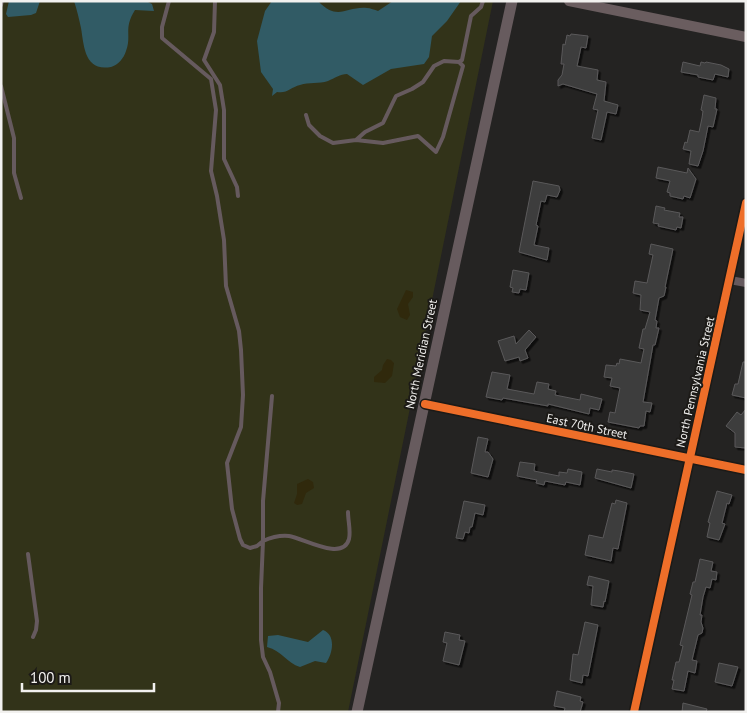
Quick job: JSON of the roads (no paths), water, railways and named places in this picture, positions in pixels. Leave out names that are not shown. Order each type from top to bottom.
[{"type":"main road","name":"North Meridian Street","points":[[357,712],[512,1]]},
{"type":"main road","points":[[569,1],[745,36]]},
{"type":"street","name":"North Pennsylvania Street","points":[[634,712],[746,203]]},
{"type":"street","points":[[730,280],[746,283]]},
{"type":"street","name":"East 70th Street","points":[[424,404],[746,470]]},
{"type":"lane","points":[[1,5],[2,1]]},
{"type":"lane","points":[[169,1],[162,27],[162,38],[211,79],[214,93],[216,110],[211,171],[224,240],[226,286],[239,331],[241,350],[243,395],[241,427],[227,463],[232,508],[240,540],[243,545],[250,548],[273,537],[291,536],[327,549],[341,548],[346,545],[349,539],[348,512]]},
{"type":"lane","points":[[215,1],[214,32],[204,60],[220,85],[224,110],[224,159],[238,196]]},
{"type":"lane","points":[[459,62],[462,60],[471,16],[481,7],[483,1]]},
{"type":"lane","points":[[306,115],[309,124],[320,136],[333,142],[356,140],[383,142],[418,136],[436,152],[446,130],[463,66],[459,62],[444,61],[434,66],[423,82],[396,96],[382,123],[365,132],[356,140]]},
{"type":"lane","points":[[1,86],[14,138],[14,172],[21,198]]},
{"type":"lane","points":[[272,396],[262,501],[261,640],[263,657],[270,672],[279,703],[278,712]]},
{"type":"lane","points":[[28,554],[37,621],[33,637]]},
{"type":"water","points":[[9,1],[40,1],[36,13],[8,17],[6,14]]},
{"type":"water","points":[[74,1],[146,1],[152,4],[154,11],[135,10],[129,22],[128,45],[124,56],[114,66],[102,67],[95,65],[87,56]]},
{"type":"water","points":[[272,1],[318,1],[331,11],[342,12],[360,8],[378,11],[393,1],[461,1],[447,21],[432,36],[429,57],[424,64],[391,69],[363,85],[347,74],[344,74],[325,82],[300,85],[284,92],[277,92],[272,96],[273,89],[261,72],[257,41],[265,11]]},
{"type":"water","points":[[323,630],[327,632],[332,640],[332,649],[326,663],[315,661],[300,667],[291,663],[277,651],[267,647],[268,636],[278,635],[308,642]]}]
